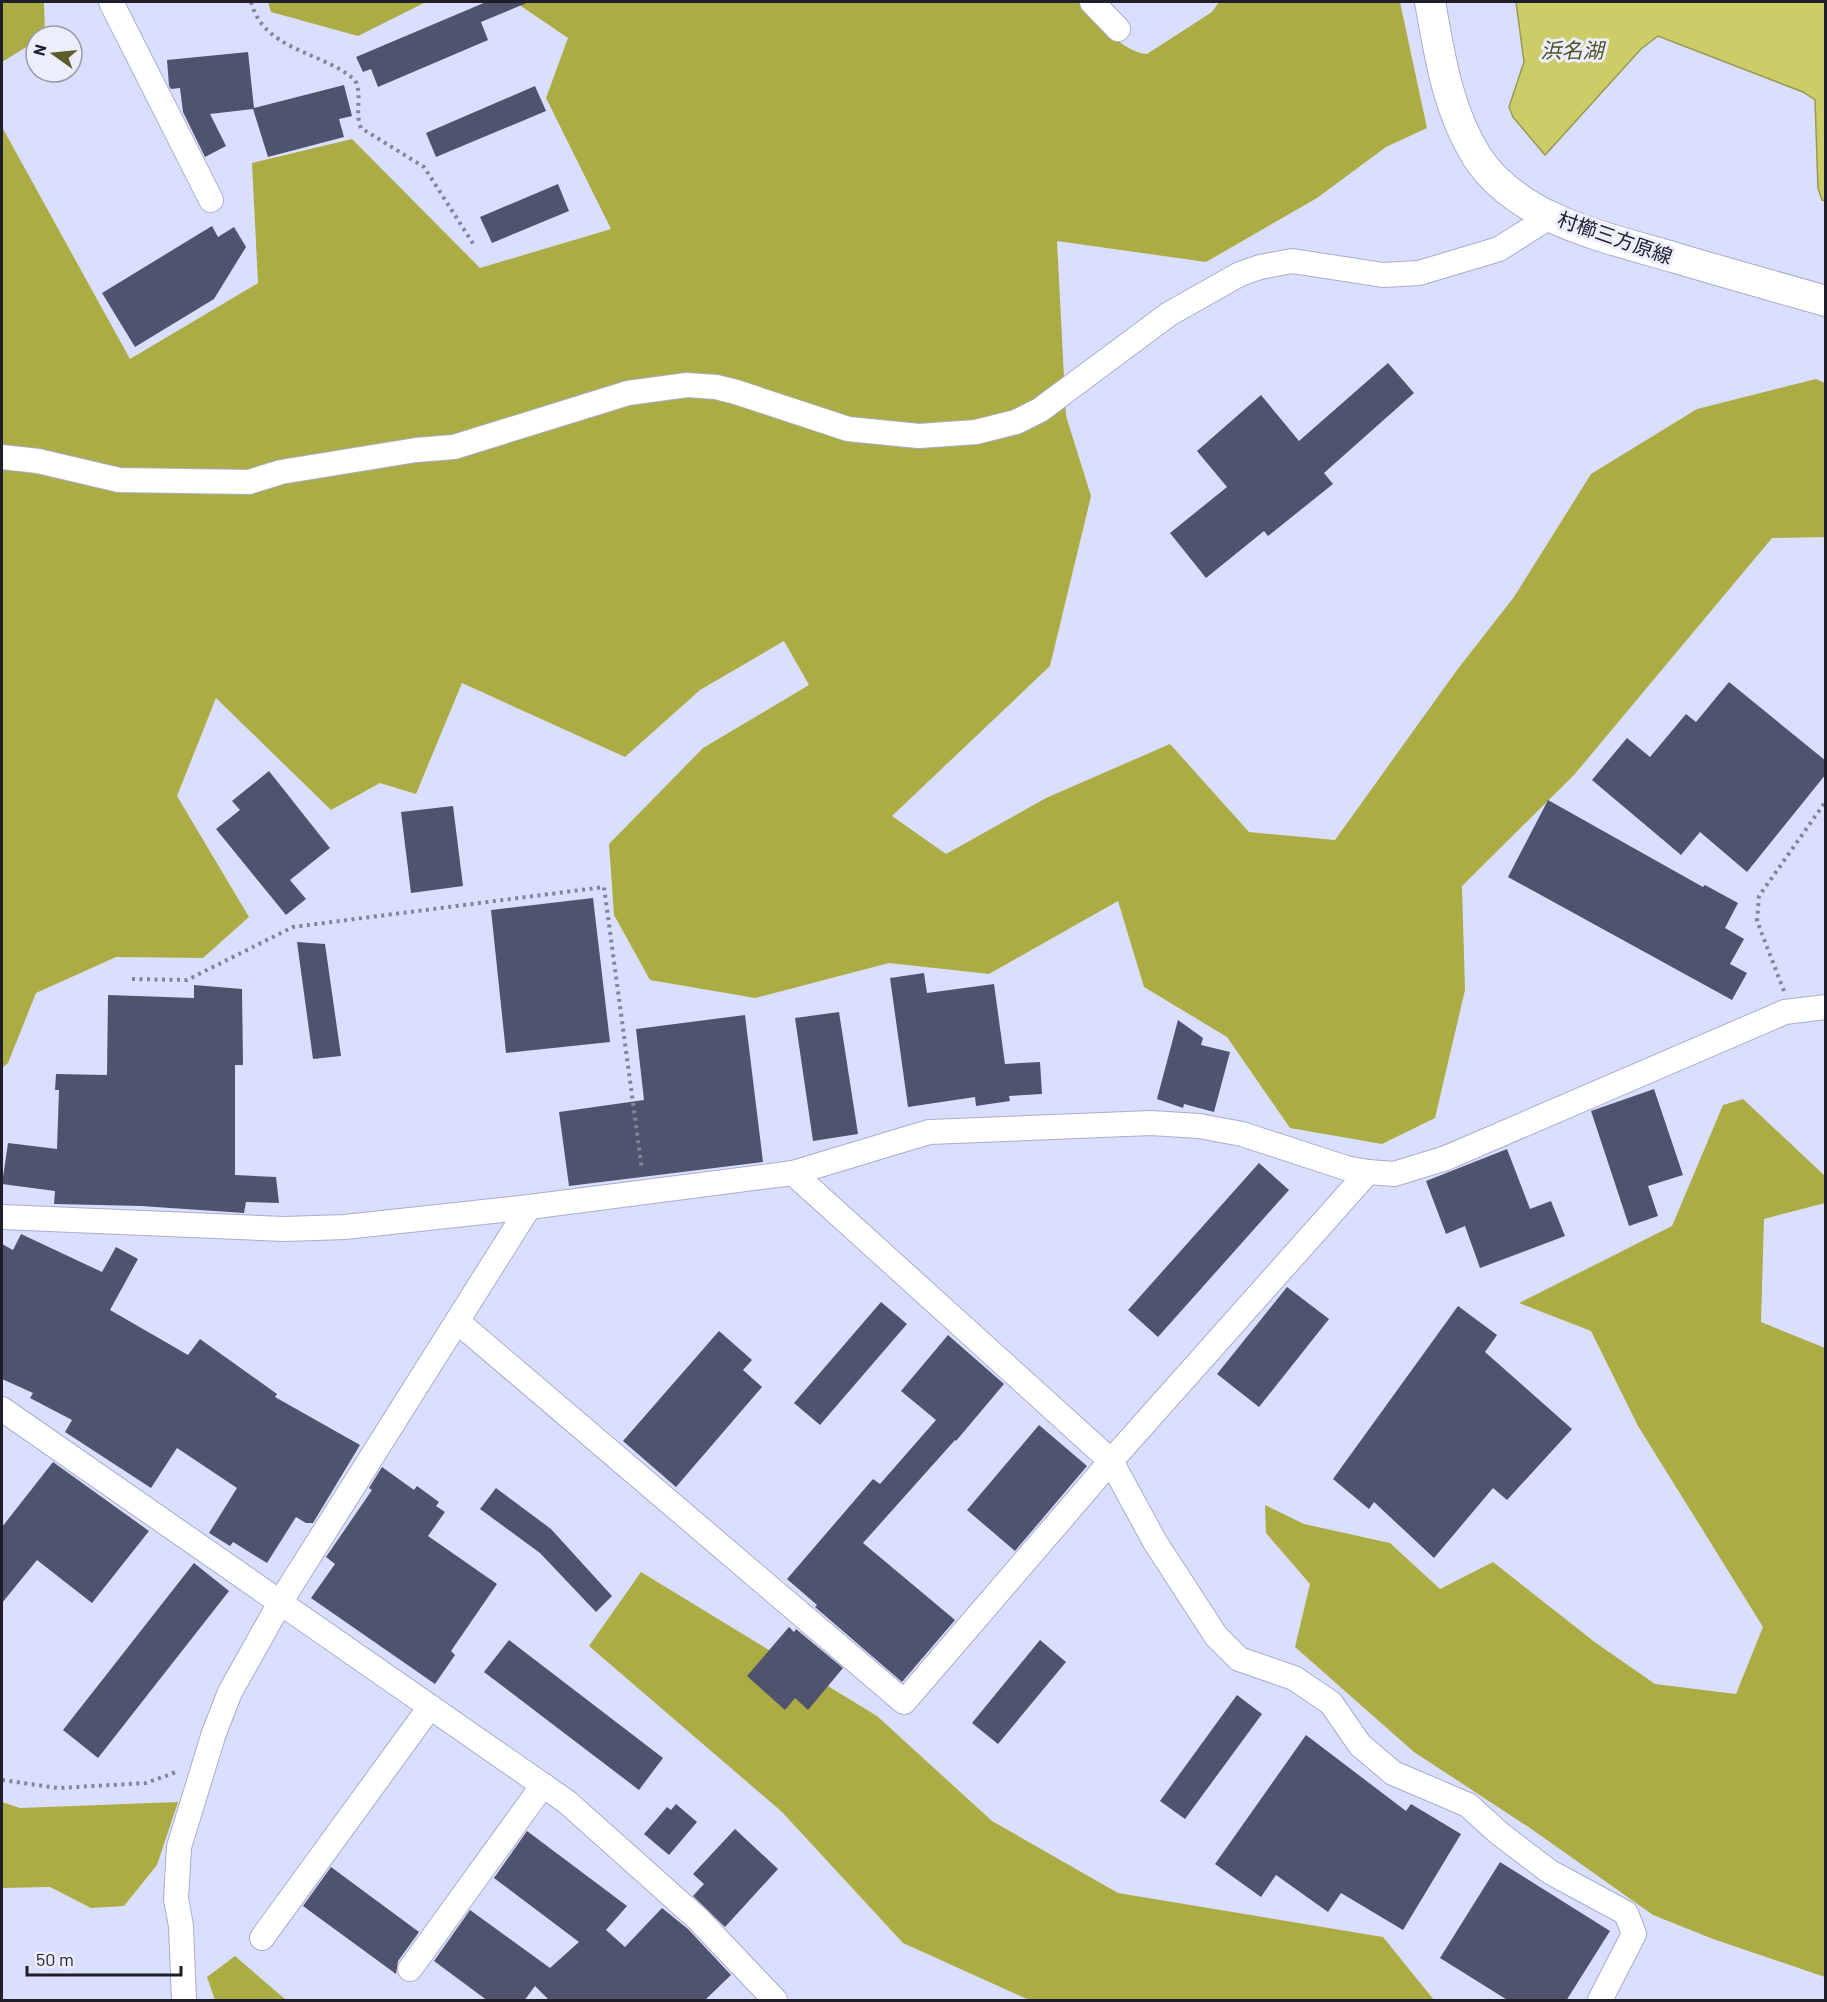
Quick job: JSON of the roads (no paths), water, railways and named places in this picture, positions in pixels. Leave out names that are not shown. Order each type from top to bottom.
[{"type":"main road","name":"村櫛三方原線","points":[[1430,2],[1448,97],[1473,150],[1502,184],[1525,202],[1593,234],[1826,301]]},
{"type":"street","points":[[111,2],[210,200]]},
{"type":"street","points":[[1092,2],[1118,29]]},
{"type":"street","points":[[2,457],[38,460],[119,480],[249,482],[281,472],[416,450],[454,447],[628,393],[687,385],[716,387],[736,392],[848,429],[919,436],[976,432],[1016,422],[1040,410],[1170,314],[1240,274],[1260,267],[1292,261],[1383,275],[1419,273],[1499,249],[1551,216]]},
{"type":"street","points":[[2,1217],[284,1229],[345,1227],[529,1207],[793,1173],[929,1132],[1150,1123],[1199,1126],[1242,1134],[1346,1168],[1394,1174],[1446,1158],[1792,1011],[1826,1007]]},
{"type":"street","points":[[458,1322],[904,1702],[1111,1461],[1368,1172]]},
{"type":"street","points":[[793,1173],[1111,1461],[1161,1552],[1216,1636],[1239,1659],[1294,1678],[1331,1703],[1360,1745],[1393,1773],[1468,1805],[1500,1834],[1550,1872],[1626,1913],[1634,1934],[1600,2001]]},
{"type":"street","points":[[184,2001],[176,1873],[180,1847],[205,1761],[230,1692],[281,1601],[529,1207]]},
{"type":"street","points":[[2,1409],[567,1802],[698,1919],[775,2001]]},
{"type":"street","points":[[262,1938],[430,1707]]},
{"type":"street","points":[[410,1969],[543,1785]]},
{"type":"water","name":"浜名湖","points":[[1516,2],[1825,2],[1825,201],[1822,200],[1818,188],[1815,100],[1803,92],[1658,36],[1641,49],[1545,155],[1513,117],[1509,107],[1524,62]]}]
